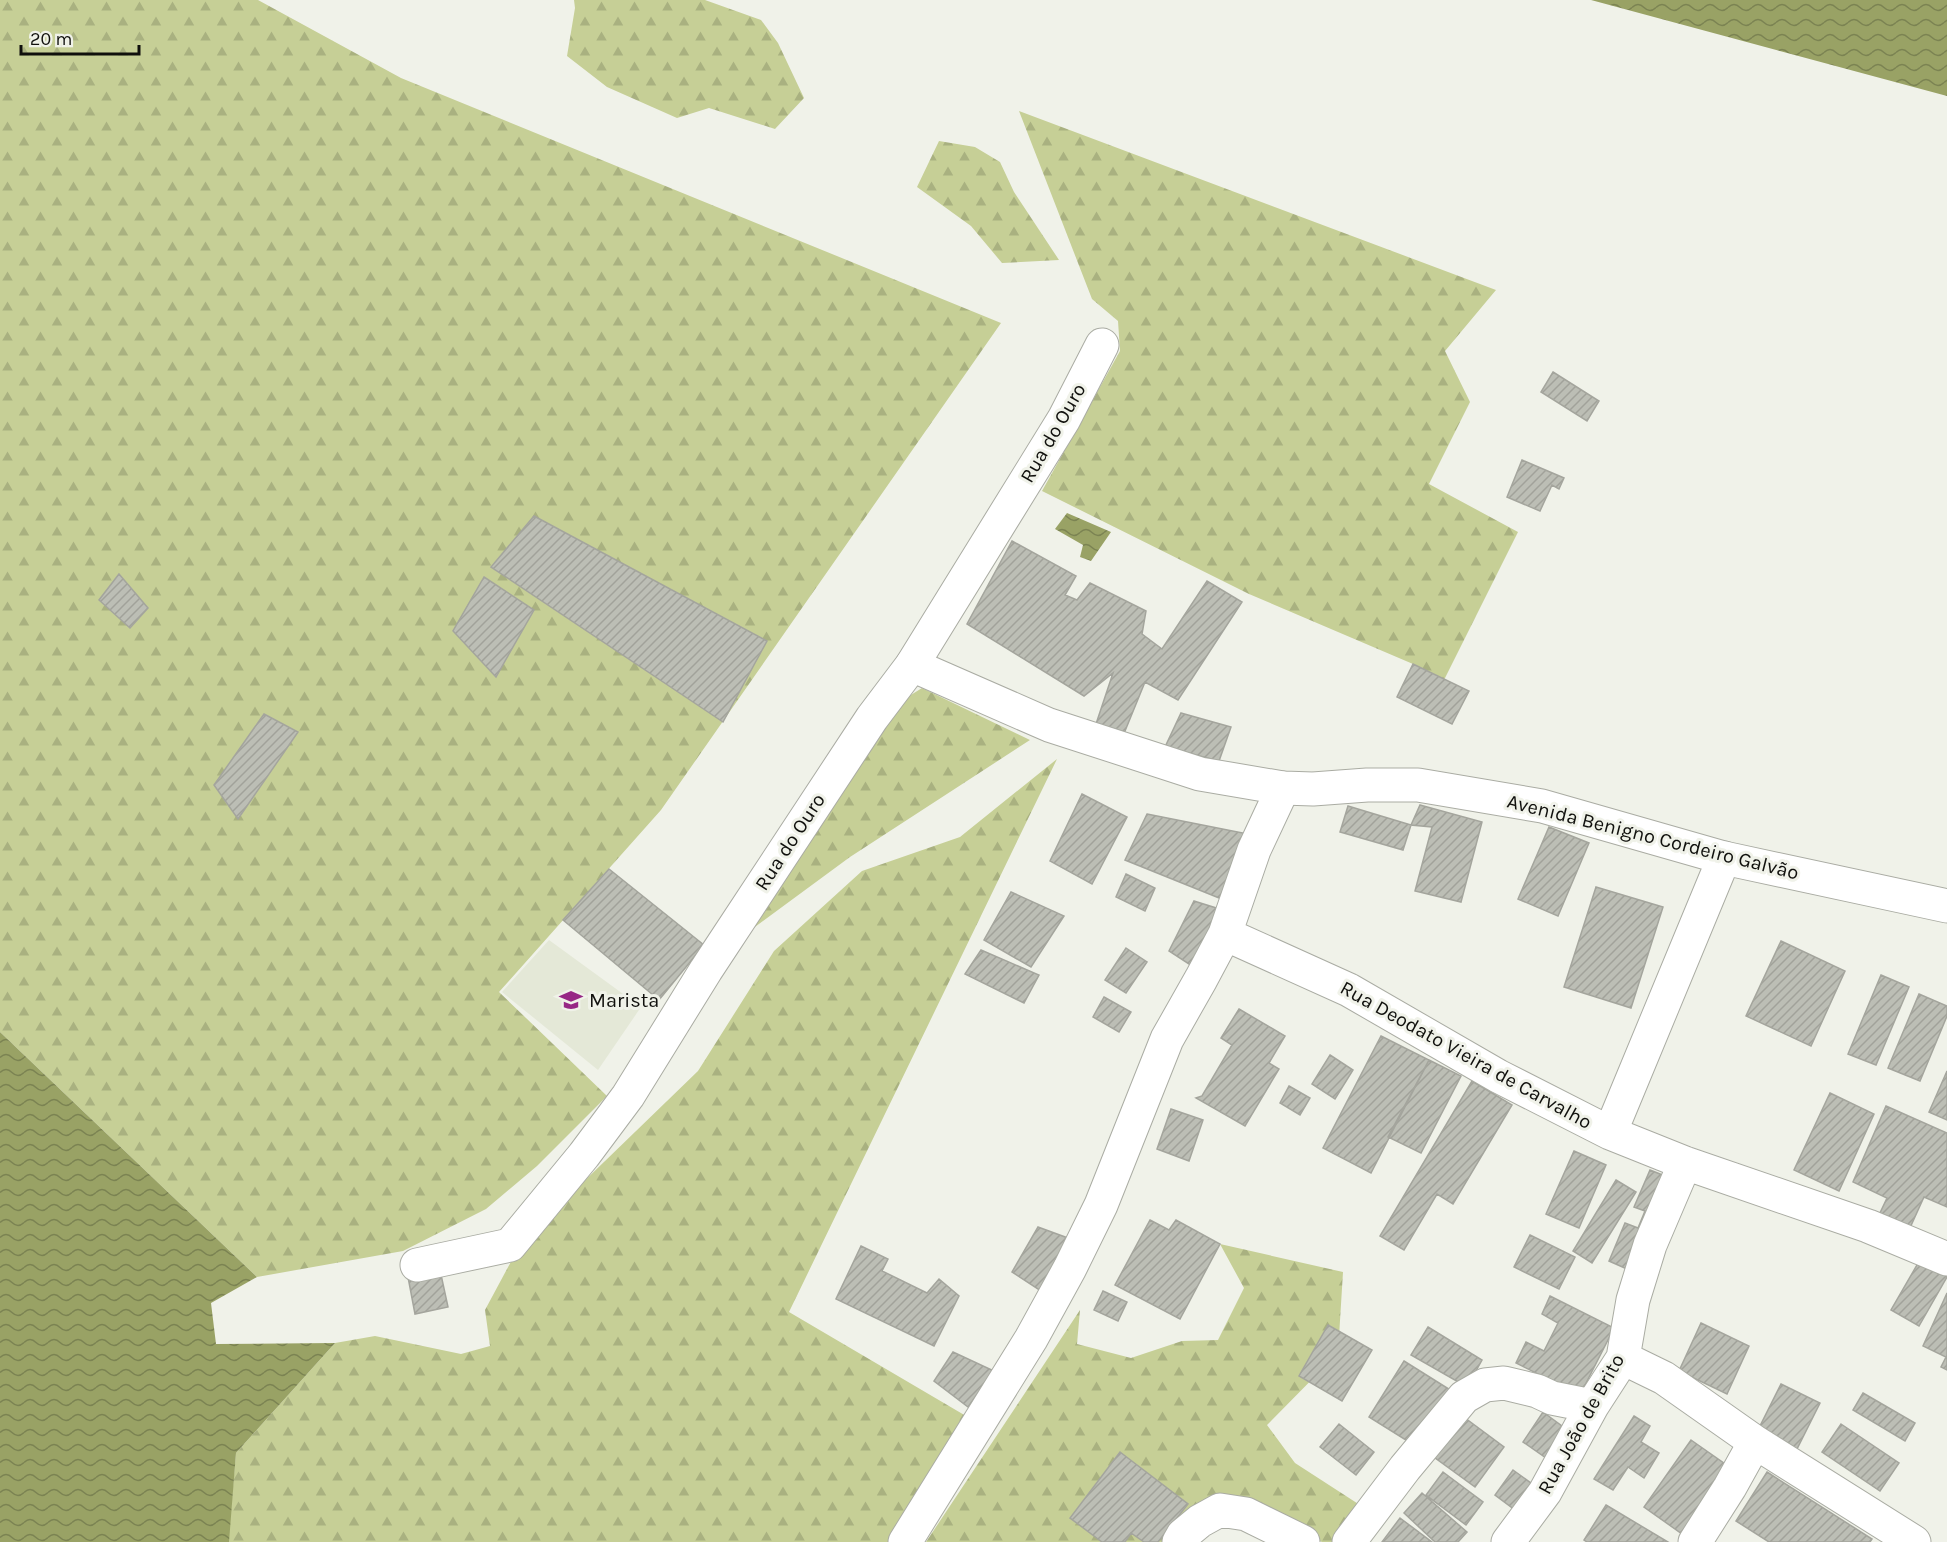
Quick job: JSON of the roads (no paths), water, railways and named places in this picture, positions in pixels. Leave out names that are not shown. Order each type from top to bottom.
[{"type":"street","name":"Rua do Ouro","points":[[417,1265],[510,1245],[584,1155],[628,1096],[706,970],[872,718],[912,665],[1064,419],[1102,345]]},
{"type":"street","name":"Avenida Benigno Cordeiro Galvão","points":[[912,665],[1049,725],[1200,774],[1283,788],[1418,784],[1542,806],[1724,858],[1947,906]]},
{"type":"street","points":[[905,1542],[1031,1339],[1070,1268],[1101,1205],[1167,1039],[1224,934],[1254,850],[1283,788]]},
{"type":"street","points":[[1611,1133],[1724,858]]},
{"type":"street","name":"Rua Deodato Vieira de Carvalho","points":[[1224,934],[1349,990],[1498,1076],[1611,1133],[1685,1163],[1868,1226],[1947,1259]]},
{"type":"street","name":"Rua João de Brito","points":[[1508,1542],[1545,1492],[1592,1406],[1623,1358],[1633,1300],[1650,1245],[1685,1163]]},
{"type":"street","points":[[1623,1358],[1664,1378],[1755,1442],[1914,1542]]},
{"type":"street","points":[[1350,1542],[1405,1468],[1464,1397],[1485,1385],[1504,1383],[1538,1391],[1552,1398],[1592,1406]]},
{"type":"street","points":[[1695,1542],[1755,1442]]},
{"type":"street","points":[[1179,1542],[1183,1535],[1200,1521],[1220,1510],[1246,1514],[1303,1542]]},
{"type":"water","points":[[1591,0],[1947,0],[1947,96]]},
{"type":"water","points":[[1067,513],[1111,532],[1091,561],[1080,557],[1083,545],[1055,529]]},
{"type":"water","points":[[0,1032],[257,1277],[211,1303],[216,1344],[335,1343],[236,1453],[229,1542],[0,1542]]},
{"type":"place","name":"Marista","points":[[571,1000]]}]
